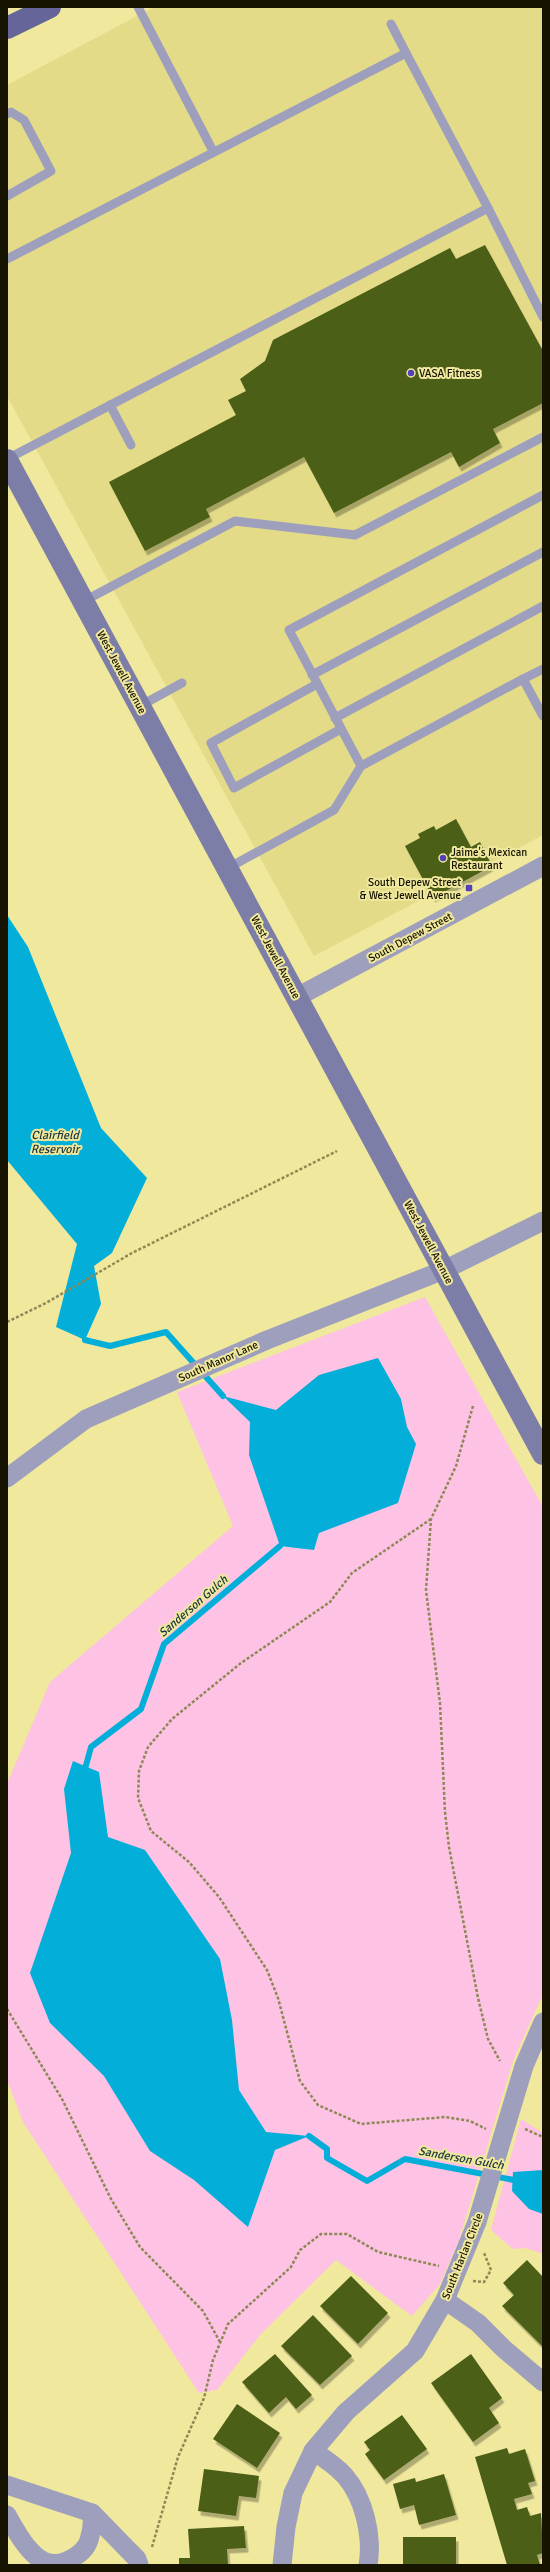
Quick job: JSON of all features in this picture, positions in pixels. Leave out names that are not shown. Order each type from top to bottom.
[{"type":"main road","points":[[7,28],[50,7]]},
{"type":"main road","name":"West Jewell Avenue","points":[[7,460],[543,1454]]},
{"type":"street","name":"South Depew Street","points":[[297,997],[543,866]]},
{"type":"street","name":"South Manor Lane","points":[[7,1478],[86,1419],[249,1348],[444,1270],[543,1222]]},
{"type":"street","name":"South Harlan Circle","points":[[282,2565],[286,2527],[293,2493],[314,2451],[346,2412],[415,2351],[445,2300],[457,2274],[477,2222],[524,2066],[539,2044],[543,2022]]},
{"type":"street","points":[[445,2300],[478,2323],[504,2349],[543,2382]]},
{"type":"street","points":[[314,2451],[345,2476],[356,2494],[367,2523],[371,2548],[368,2565]]},
{"type":"street","points":[[7,2485],[92,2513],[138,2562]]},
{"type":"street","points":[[7,2515],[32,2551],[43,2561],[53,2565],[65,2562],[89,2542],[93,2524],[92,2513]]},
{"type":"lane","points":[[138,7],[213,151]]},
{"type":"lane","points":[[391,24],[488,208],[543,317]]},
{"type":"lane","points":[[7,259],[213,151],[406,53]]},
{"type":"lane","points":[[7,114],[10,112],[24,120],[51,172],[7,196]]},
{"type":"lane","points":[[7,460],[488,208]]},
{"type":"lane","points":[[110,406],[131,445]]},
{"type":"lane","points":[[84,601],[235,521],[355,535],[543,437]]},
{"type":"lane","points":[[360,766],[289,630],[543,495]]},
{"type":"lane","points":[[312,675],[543,552]]},
{"type":"lane","points":[[335,718],[543,606]]},
{"type":"lane","points":[[228,868],[334,810],[360,766],[543,669]]},
{"type":"lane","points":[[523,679],[543,716]]},
{"type":"lane","points":[[140,706],[182,683]]},
{"type":"lane","points":[[317,684],[211,743],[234,788],[341,729]]},
{"type":"path","points":[[7,1322],[46,1303],[132,1253],[337,1151]]},
{"type":"path","points":[[473,1406],[456,1466],[431,1519],[426,1590],[440,1703],[444,1812],[478,1998],[488,2039],[500,2061]]},
{"type":"path","points":[[431,1519],[352,1573],[330,1602],[241,1663],[172,1719],[148,1748],[139,1771],[138,1798],[151,1831],[189,1862],[219,1897],[267,1970],[278,1998],[300,2081],[318,2105],[361,2124],[445,2117],[470,2121],[502,2137]]},
{"type":"path","points":[[7,2009],[62,2099],[111,2199],[140,2247],[203,2311],[220,2342]]},
{"type":"path","points":[[138,2562],[152,2547],[178,2457],[204,2398],[220,2342],[228,2324],[290,2267],[300,2250],[321,2234],[347,2234],[378,2252],[432,2262],[457,2274]]},
{"type":"shaded area","points":[[154,7],[543,7],[543,835],[314,956],[7,396],[7,85]]},
{"type":"shaded area","points":[[425,1297],[543,1507],[543,1994],[513,2061],[459,2240],[440,2284],[412,2316],[336,2260],[260,2335],[217,2390],[199,2393],[23,2122],[7,2080],[7,1784],[50,1682],[233,1526],[177,1392]]},
{"type":"shaded area","points":[[521,2119],[543,2133],[543,2254],[526,2248],[513,2249],[491,2230]]},
{"type":"water","name":"Clairfield Reservoir","points":[[7,915],[28,947],[101,1128],[147,1178],[112,1253],[94,1266],[101,1304],[85,1340],[56,1327],[77,1244],[7,1160]]},
{"type":"water","points":[[378,1358],[401,1399],[407,1427],[416,1444],[398,1503],[319,1533],[314,1550],[280,1546],[249,1455],[250,1422],[223,1396],[276,1410],[319,1375]]},
{"type":"water","points":[[73,1761],[99,1772],[108,1837],[145,1850],[220,1959],[232,2020],[239,2090],[266,2132],[309,2136],[275,2150],[248,2227],[194,2180],[150,2151],[104,2076],[50,2023],[30,1973],[71,1853],[64,1789]]},
{"type":"water","points":[[543,2170],[543,2214],[529,2209],[512,2191],[513,2172]]},
{"type":"building","points":[[485,245],[543,351],[543,403],[493,429],[500,443],[459,467],[451,452],[334,513],[304,457],[206,509],[210,517],[145,551],[109,482],[236,415],[228,400],[246,391],[240,379],[265,361],[273,340],[450,248],[456,259]]},
{"type":"building","points":[[456,819],[471,847],[480,842],[492,866],[433,898],[405,846],[420,838],[418,834],[434,826],[436,830]]},
{"type":"building","points":[[527,2260],[543,2277],[543,2347],[502,2306],[514,2295],[503,2283]]},
{"type":"building","points":[[351,2276],[388,2313],[358,2344],[320,2306]]},
{"type":"building","points":[[313,2315],[352,2356],[320,2385],[281,2346]]},
{"type":"building","points":[[275,2354],[312,2395],[296,2409],[286,2397],[269,2413],[242,2382]]},
{"type":"building","points":[[471,2354],[502,2398],[489,2408],[499,2423],[473,2442],[431,2383]]},
{"type":"building","points":[[237,2404],[280,2433],[257,2468],[213,2439]]},
{"type":"building","points":[[402,2415],[427,2449],[384,2480],[365,2454],[370,2450],[364,2442]]},
{"type":"building","points":[[507,2448],[509,2454],[525,2449],[535,2481],[528,2483],[532,2494],[514,2499],[517,2510],[527,2507],[530,2516],[541,2513],[543,2553],[537,2555],[540,2565],[507,2565],[475,2457]]},
{"type":"building","points":[[204,2469],[259,2476],[256,2498],[239,2496],[236,2516],[198,2511]]},
{"type":"building","points":[[444,2474],[456,2515],[419,2525],[414,2505],[400,2509],[393,2484],[415,2478],[416,2482]]},
{"type":"building","points":[[244,2526],[246,2548],[227,2549],[228,2565],[179,2565],[179,2558],[190,2558],[188,2529]]},
{"type":"building","points":[[403,2537],[456,2537],[456,2565],[403,2565]]},
{"type":"waterway","name":"Sanderson Gulch","points":[[85,1340],[110,1346],[166,1332],[223,1396]]},
{"type":"waterway","name":"Sanderson Gulch","points":[[85,1769],[91,1747],[141,1709],[164,1644],[280,1546]]},
{"type":"waterway","name":"Sanderson Gulch","points":[[309,2136],[327,2149],[327,2158],[367,2181],[405,2159],[519,2181]]},
{"type":"place","name":"VASA Fitness","points":[[411,373]]},
{"type":"place","name":"Jaime's Mexican Restaurant","points":[[443,858]]},
{"type":"place","name":"South Depew Street & West Jewell Avenue","points":[[469,888]]}]
